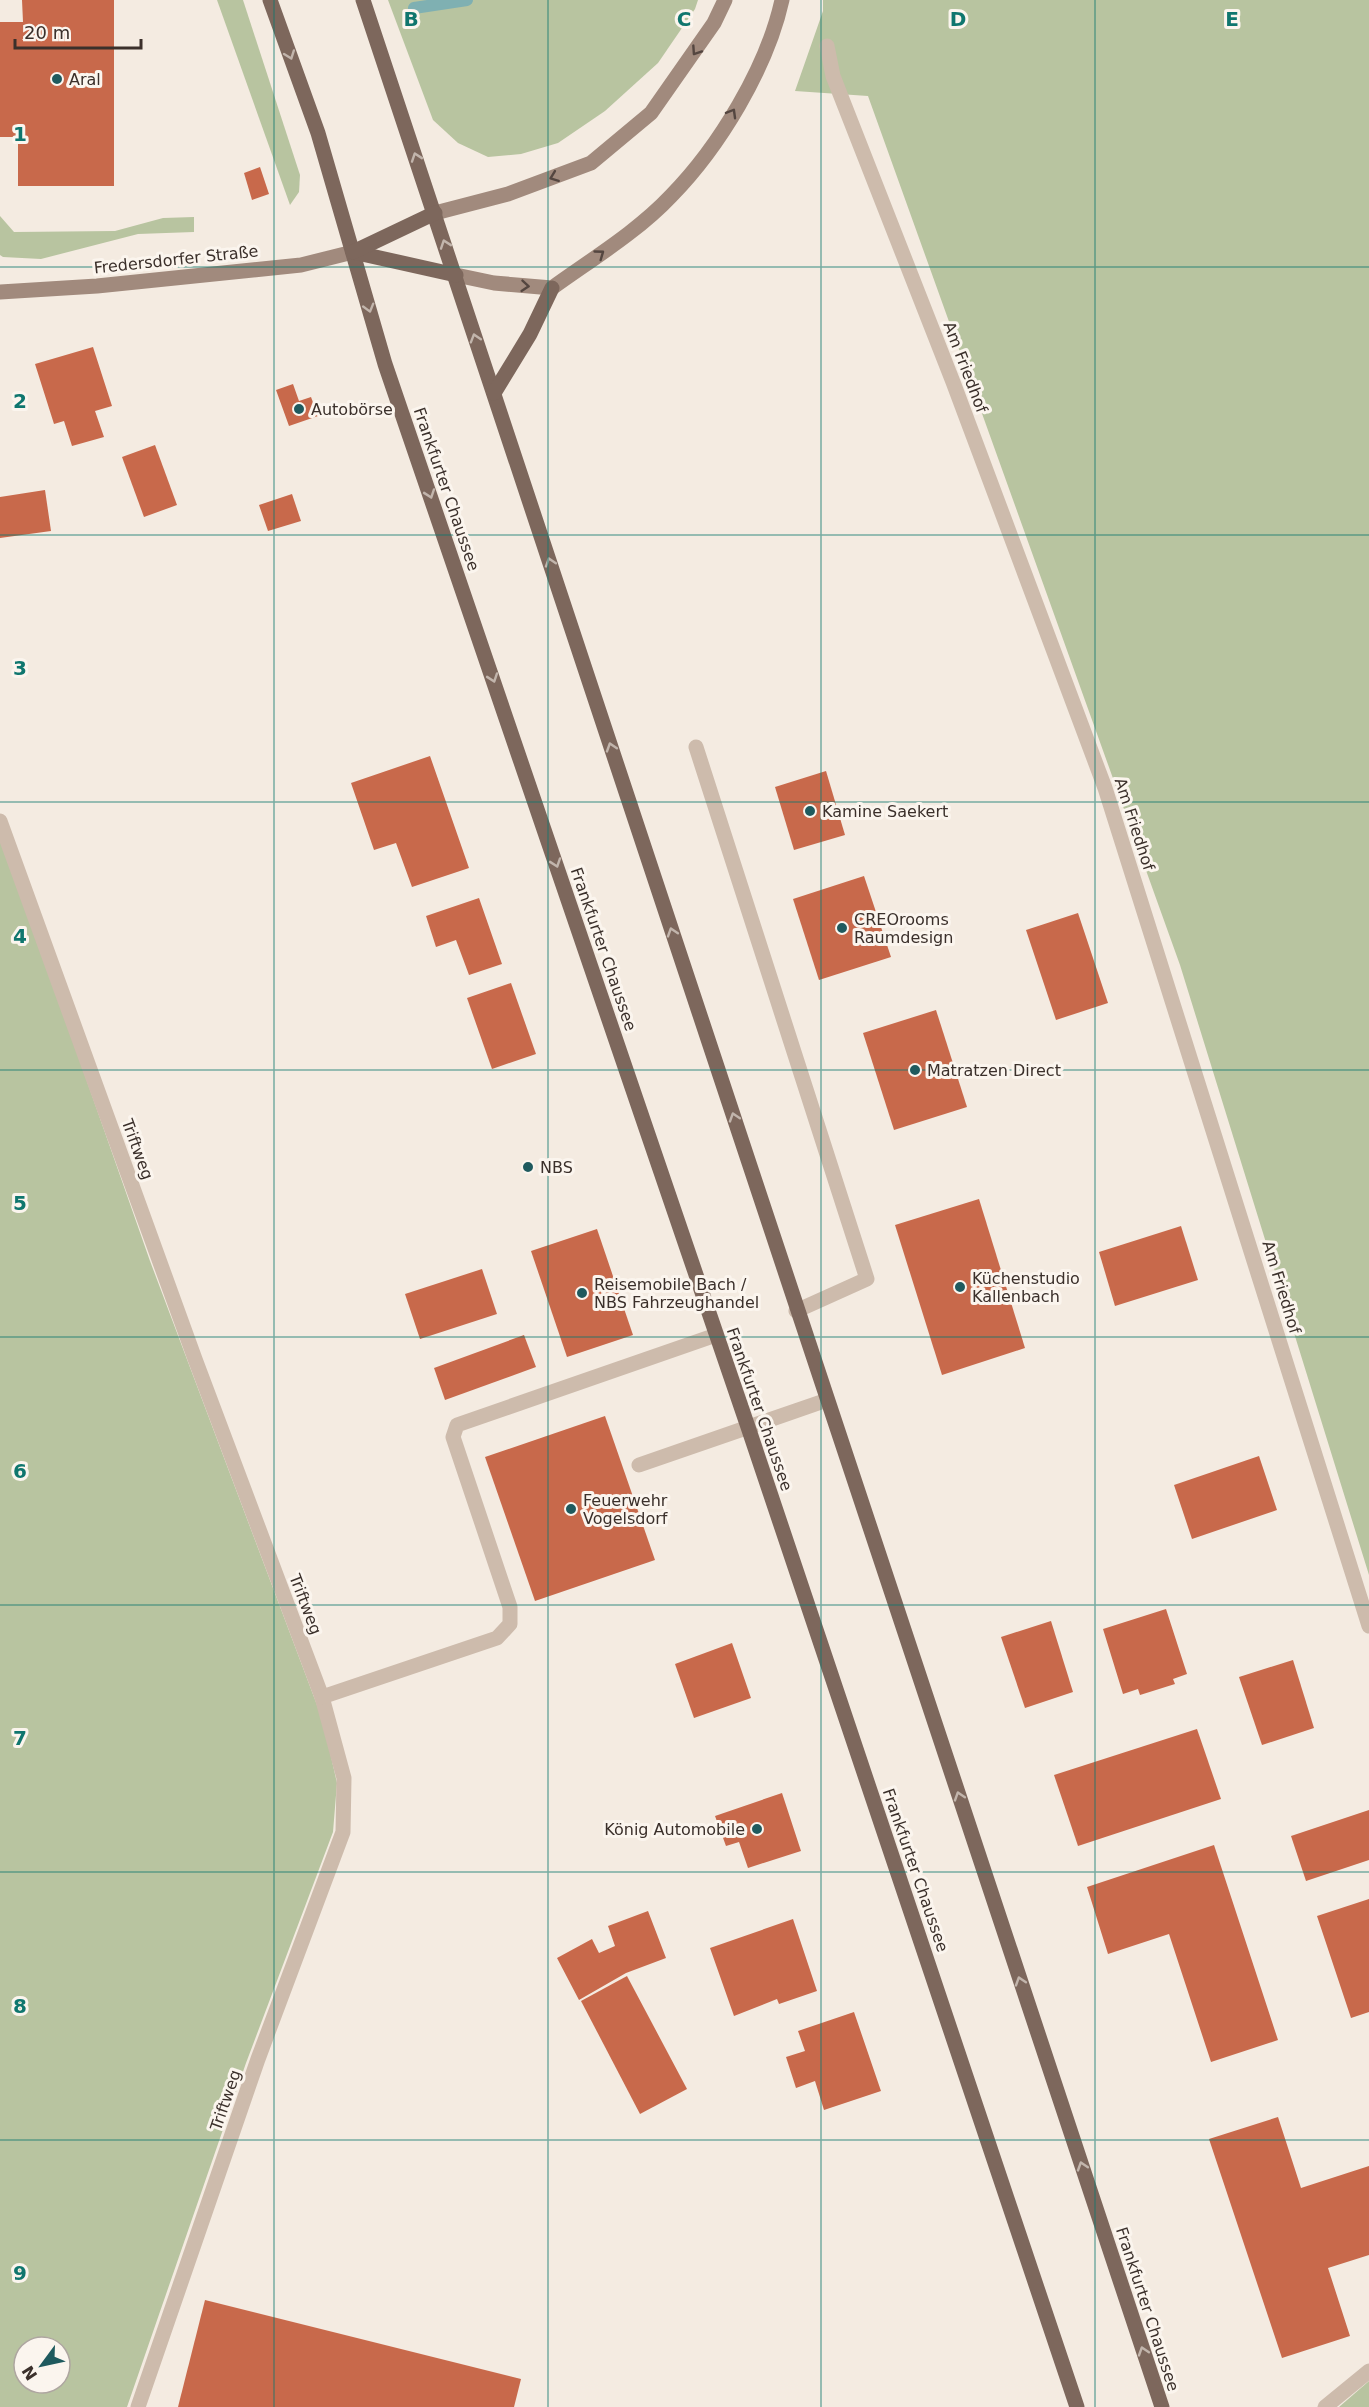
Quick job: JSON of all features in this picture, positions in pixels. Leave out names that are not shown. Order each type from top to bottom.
[{"type":"main road","name":"Frankfurter Chaussee","points":[[270,0],[318,133],[385,364],[748,1427],[1077,2407]]},
{"type":"main road","name":"Frankfurter Chaussee","points":[[363,0],[1161,2407]]},
{"type":"main road","points":[[354,252],[435,213]]},
{"type":"main road","points":[[354,252],[456,275]]},
{"type":"main road","points":[[494,393],[530,334],[552,288]]},
{"type":"street","points":[[435,213],[508,194],[591,163],[651,113],[714,23],[725,0]]},
{"type":"street","points":[[456,275],[494,283],[552,288],[624,236],[671,197],[711,149],[760,65],[782,0]]},
{"type":"street","name":"Fredersdorfer Straße","points":[[0,292],[97,286],[301,265],[354,252]]},
{"type":"lane","name":"Am Friedhof","points":[[827,46],[833,76],[953,381],[1105,788],[1369,1626]]},
{"type":"lane","points":[[696,747],[867,1279],[796,1311]]},
{"type":"lane","name":"Triftweg","points":[[0,821],[195,1359],[322,1697],[344,1778],[343,1832],[258,2059],[138,2407]]},
{"type":"lane","points":[[322,1697],[497,1638],[510,1624],[510,1607],[453,1437],[457,1425],[716,1335]]},
{"type":"lane","points":[[639,1466],[827,1400]]},
{"type":"lane","points":[[1325,2407],[1369,2371]]},
{"type":"green space","points":[[217,0],[243,0],[300,175],[299,192],[290,205]]},
{"type":"green space","points":[[388,0],[698,0],[695,9],[658,63],[605,111],[558,143],[521,154],[488,157],[458,143],[433,120]]},
{"type":"green space","points":[[823,0],[1369,0],[1369,1575],[1180,965],[868,96],[795,91],[823,11]]},
{"type":"green space","points":[[0,216],[14,232],[115,231],[163,218],[194,217],[194,232],[138,234],[41,259],[3,257],[0,255]]},
{"type":"green space","points":[[0,840],[27,910],[150,1261],[323,1721],[337,1783],[333,1832],[246,2063],[127,2407],[0,2407]]},
{"type":"green space","points":[[1369,2381],[1369,2407],[1339,2407]]},
{"type":"building","name":"Aral","points":[[22,0],[114,0],[114,186],[18,186],[18,137],[0,137],[0,22],[23,22]]},
{"type":"building","points":[[260,167],[269,194],[252,200],[244,173]]},
{"type":"building","points":[[93,347],[112,406],[95,411],[104,437],[72,446],[64,421],[54,424],[35,364]]},
{"type":"building","name":"Autobörse","points":[[293,384],[299,401],[311,397],[318,416],[289,426],[276,390]]},
{"type":"building","points":[[155,445],[177,505],[144,517],[122,457]]},
{"type":"building","points":[[45,490],[51,531],[0,538],[0,497]]},
{"type":"building","points":[[292,494],[301,521],[268,531],[259,505]]},
{"type":"building","points":[[430,756],[469,868],[412,887],[396,843],[374,850],[351,783]]},
{"type":"building","name":"Kamine Saekert","points":[[826,771],[845,835],[794,850],[775,787]]},
{"type":"building","name":"CREOrooms Raumdesign","points":[[864,876],[891,957],[819,980],[793,899]]},
{"type":"building","points":[[479,898],[502,964],[469,975],[456,940],[436,947],[426,916]]},
{"type":"building","points":[[1078,913],[1108,1003],[1056,1020],[1026,930]]},
{"type":"building","points":[[511,983],[536,1054],[492,1069],[467,998]]},
{"type":"building","name":"Matratzen Direct","points":[[936,1010],[967,1107],[894,1130],[863,1033]]},
{"type":"building","name":"Küchenstudio Kallenbach","points":[[979,1199],[1025,1348],[942,1375],[895,1225]]},
{"type":"building","points":[[1181,1226],[1198,1280],[1115,1306],[1099,1252]]},
{"type":"building","name":"Reisemobile Bach / NBS Fahrzeughandel","points":[[597,1229],[633,1335],[567,1357],[531,1251]]},
{"type":"building","points":[[482,1269],[497,1314],[420,1339],[405,1294]]},
{"type":"building","points":[[524,1335],[536,1367],[445,1400],[434,1368]]},
{"type":"building","name":"Feuerwehr Vogelsdorf","points":[[605,1416],[655,1560],[535,1601],[485,1457]]},
{"type":"building","points":[[1259,1456],[1277,1510],[1192,1539],[1174,1485]]},
{"type":"building","points":[[1166,1609],[1187,1674],[1173,1679],[1175,1684],[1140,1695],[1138,1689],[1123,1694],[1103,1629]]},
{"type":"building","points":[[1051,1621],[1073,1692],[1025,1708],[1001,1637]]},
{"type":"building","points":[[732,1643],[751,1698],[694,1718],[675,1664]]},
{"type":"building","points":[[1293,1660],[1314,1728],[1262,1745],[1239,1677]]},
{"type":"building","points":[[1197,1729],[1221,1799],[1078,1846],[1054,1775]]},
{"type":"building","name":"König Automobile","points":[[782,1793],[801,1851],[748,1868],[739,1842],[726,1846],[715,1816]]},
{"type":"building","points":[[1369,1810],[1369,1860],[1306,1881],[1291,1836]]},
{"type":"building","points":[[1214,1845],[1278,2040],[1211,2062],[1169,1934],[1108,1954],[1087,1887]]},
{"type":"building","points":[[1369,1899],[1369,2012],[1351,2018],[1317,1916]]},
{"type":"building","points":[[648,1911],[666,1958],[626,1973],[579,2000],[557,1958],[592,1939],[599,1953],[615,1946],[608,1926]]},
{"type":"building","points":[[793,1919],[817,1991],[779,2004],[777,1999],[734,2016],[710,1948]]},
{"type":"building","points":[[627,1976],[687,2089],[640,2114],[581,2001]]},
{"type":"building","points":[[854,2012],[881,2091],[824,2110],[815,2081],[796,2088],[786,2057],[805,2051],[798,2031]]},
{"type":"building","points":[[1278,2117],[1301,2188],[1369,2166],[1369,2255],[1328,2268],[1350,2336],[1282,2358],[1209,2139]]},
{"type":"building","points":[[205,2300],[521,2379],[514,2407],[178,2407]]},
{"type":"waterway","points":[[414,8],[467,0]]},
{"type":"place","name":"Aral","points":[[57,79]]},
{"type":"place","name":"Autobörse","points":[[299,409]]},
{"type":"place","name":"Kamine Saekert","points":[[810,811]]},
{"type":"place","name":"CREOrooms Raumdesign","points":[[842,928]]},
{"type":"place","name":"Matratzen Direct","points":[[915,1070]]},
{"type":"place","name":"NBS","points":[[528,1167]]},
{"type":"place","name":"Küchenstudio Kallenbach","points":[[960,1287]]},
{"type":"place","name":"Reisemobile Bach / NBS Fahrzeughandel","points":[[582,1293]]},
{"type":"place","name":"Feuerwehr Vogelsdorf","points":[[571,1509]]},
{"type":"place","name":"König Automobile","points":[[757,1829]]}]
